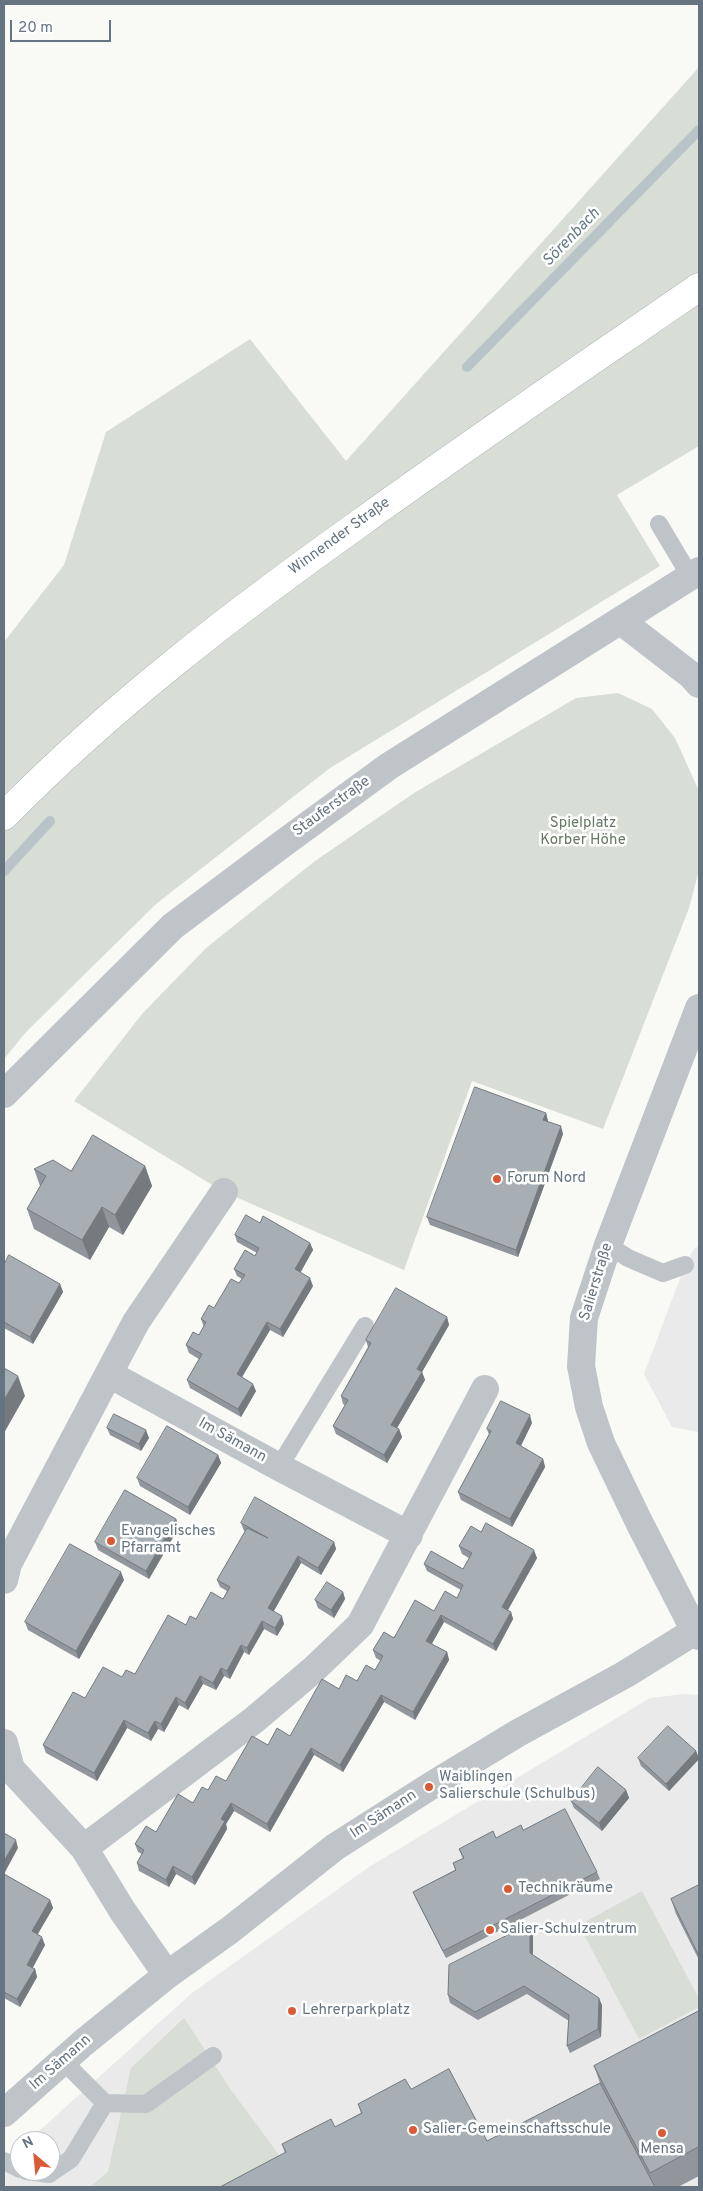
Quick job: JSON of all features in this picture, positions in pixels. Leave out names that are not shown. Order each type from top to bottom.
[{"type":"street","name":"Winnender Straße","points":[[4,816],[85,739],[178,658],[275,583],[447,460],[699,287]]},
{"type":"street","name":"Stauferstraße","points":[[4,1094],[173,926],[389,766],[695,574]]},
{"type":"street","points":[[621,621],[692,676],[699,684]]},
{"type":"street","name":"Salierstraße","points":[[697,1634],[639,1522],[602,1443],[589,1407],[581,1366],[584,1318],[608,1245],[699,1008]]},
{"type":"street","points":[[4,1580],[8,1564],[136,1322],[224,1192]]},
{"type":"street","name":"Im Sämann","points":[[109,1374],[279,1467],[409,1535]]},
{"type":"street","points":[[84,1848],[254,1720],[360,1625],[485,1389]]},
{"type":"street","name":"Im Sämann","points":[[4,2113],[166,1975],[230,1930],[334,1847],[429,1786],[697,1634]]},
{"type":"street","points":[[4,1743],[7,1773],[84,1848],[122,1910],[166,1975]]},
{"type":"lane","points":[[659,524],[695,574]]},
{"type":"lane","points":[[608,1245],[628,1258],[663,1273],[685,1265]]},
{"type":"lane","points":[[279,1467],[365,1326]]},
{"type":"lane","points":[[63,2061],[105,2103],[146,2104],[213,2056]]},
{"type":"lane","points":[[60,2166],[71,2159],[105,2103]]},
{"type":"shaded area","points":[[699,1246],[699,1432],[672,1427],[644,1374],[685,1265],[694,1249]]},
{"type":"shaded area","name":"Salier-Schulzentrum","points":[[685,1694],[699,1695],[699,2187],[4,2187],[4,2162],[10,2157],[10,2181],[60,2181],[60,2131],[39,2131],[192,1993],[369,1867],[650,1698]]},
{"type":"green space","points":[[699,67],[699,446],[617,495],[660,566],[330,768],[156,904],[26,1032],[4,1059],[4,642],[64,565],[106,432],[250,339],[346,461]]},
{"type":"green space","name":"Spielplatz Korber Höhe","points":[[618,693],[652,709],[675,738],[699,791],[699,870],[689,908],[603,1129],[472,1081],[404,1270],[224,1192],[74,1101],[142,1014],[206,948],[315,861],[414,793],[576,698]]},
{"type":"green space","points":[[642,1891],[699,1999],[699,2007],[639,2039],[579,1925]]},
{"type":"green space","points":[[184,2018],[231,2090],[282,2159],[230,2187],[90,2187],[108,2172],[131,2068]]},
{"type":"building","name":"Forum Nord","points":[[475,1087],[546,1113],[543,1120],[561,1126],[516,1250],[427,1217]]},
{"type":"building","points":[[93,1135],[145,1166],[115,1215],[102,1207],[82,1240],[27,1209],[46,1176],[34,1169],[53,1160],[71,1171]]},
{"type":"building","points":[[246,1215],[260,1223],[263,1216],[310,1243],[295,1269],[310,1278],[280,1329],[267,1322],[237,1374],[253,1384],[238,1409],[187,1380],[202,1354],[186,1345],[193,1332],[199,1335],[206,1322],[201,1319],[209,1305],[214,1308],[231,1279],[239,1283],[245,1275],[234,1269],[245,1250],[255,1256],[259,1248],[235,1235]]},
{"type":"building","points":[[9,1255],[60,1284],[30,1337],[4,1322],[4,1265]]},
{"type":"building","points":[[396,1288],[447,1317],[417,1369],[422,1372],[391,1425],[399,1429],[384,1455],[333,1426],[348,1400],[341,1396],[371,1343],[366,1340]]},
{"type":"building","points":[[4,1368],[18,1376],[4,1400]]},
{"type":"building","points":[[501,1401],[530,1415],[516,1443],[543,1459],[510,1519],[458,1492],[491,1431],[487,1429]]},
{"type":"building","points":[[114,1414],[146,1430],[139,1444],[107,1428]]},
{"type":"building","points":[[167,1426],[218,1455],[188,1507],[137,1478]]},
{"type":"building","points":[[125,1490],[176,1519],[146,1571],[95,1542]]},
{"type":"building","points":[[255,1497],[334,1542],[318,1568],[298,1556],[268,1608],[282,1616],[275,1628],[262,1621],[247,1648],[241,1645],[227,1671],[221,1668],[213,1683],[200,1676],[185,1703],[176,1697],[161,1724],[155,1721],[148,1733],[124,1720],[94,1773],[43,1745],[73,1692],[85,1698],[103,1667],[122,1677],[126,1670],[135,1674],[168,1615],[186,1625],[190,1616],[196,1619],[211,1592],[223,1599],[230,1587],[217,1580],[247,1528],[268,1538],[241,1523]]},
{"type":"building","points":[[486,1523],[534,1550],[502,1607],[511,1612],[493,1644],[441,1615],[426,1641],[447,1652],[413,1712],[381,1695],[340,1765],[311,1748],[267,1824],[231,1803],[221,1819],[225,1821],[192,1877],[173,1866],[166,1880],[137,1863],[144,1850],[135,1844],[146,1826],[156,1832],[178,1794],[193,1803],[202,1787],[208,1790],[216,1776],[226,1781],[252,1736],[268,1745],[277,1728],[290,1736],[322,1679],[339,1689],[346,1675],[357,1681],[366,1665],[375,1670],[383,1656],[373,1650],[384,1632],[394,1638],[415,1600],[434,1611],[445,1591],[457,1598],[463,1585],[424,1564],[431,1551],[463,1569],[472,1553],[459,1546],[471,1526],[481,1532]]},
{"type":"building","points":[[70,1544],[121,1572],[76,1651],[25,1622]]},
{"type":"building","points":[[327,1582],[343,1592],[331,1610],[315,1600]]},
{"type":"building","points":[[668,1726],[696,1751],[666,1784],[638,1758]]},
{"type":"building","points":[[598,1767],[626,1790],[599,1823],[571,1801]]},
{"type":"building","name":"Technikräume","points":[[565,1809],[597,1872],[443,1951],[413,1892],[456,1870],[453,1863],[464,1858],[459,1849],[493,1831],[496,1838],[521,1825],[523,1830]]},
{"type":"building","points":[[4,1833],[16,1840],[4,1861]]},
{"type":"building","points":[[4,1874],[50,1900],[32,1931],[42,1937],[27,1965],[35,1969],[17,1999],[4,1992]]},
{"type":"building","points":[[699,1885],[699,1956],[671,1899]]},
{"type":"building","points":[[530,1924],[530,1953],[599,1998],[598,2029],[567,2046],[569,2015],[524,1986],[475,2012],[448,1995],[449,1965]]},
{"type":"building","name":"Mensa","points":[[699,2011],[699,2150],[698,2147],[650,2173],[594,2066]]},
{"type":"building","name":"Salier-Gemeinschaftsschule","points":[[449,2069],[487,2141],[600,2083],[655,2187],[220,2187],[286,2152],[282,2144],[331,2119],[335,2127],[362,2113],[358,2104],[405,2079],[411,2089]]},
{"type":"waterway","name":"Sörenbach","points":[[467,367],[699,130]]},
{"type":"waterway","name":"Sörenbach","points":[[4,871],[50,821]]},
{"type":"place","name":"Forum Nord","points":[[497,1179]]},
{"type":"place","name":"Evangelisches Pfarramt","points":[[111,1541]]},
{"type":"place","name":"Waiblingen Salierschule (Schulbus)","points":[[429,1787]]},
{"type":"place","name":"Technikräume","points":[[508,1889]]},
{"type":"place","name":"Salier-Schulzentrum","points":[[490,1930]]},
{"type":"place","name":"Lehrerparkplatz","points":[[292,2011]]},
{"type":"place","name":"Salier-Gemeinschaftsschule","points":[[413,2130]]},
{"type":"place","name":"Mensa","points":[[662,2133]]}]
